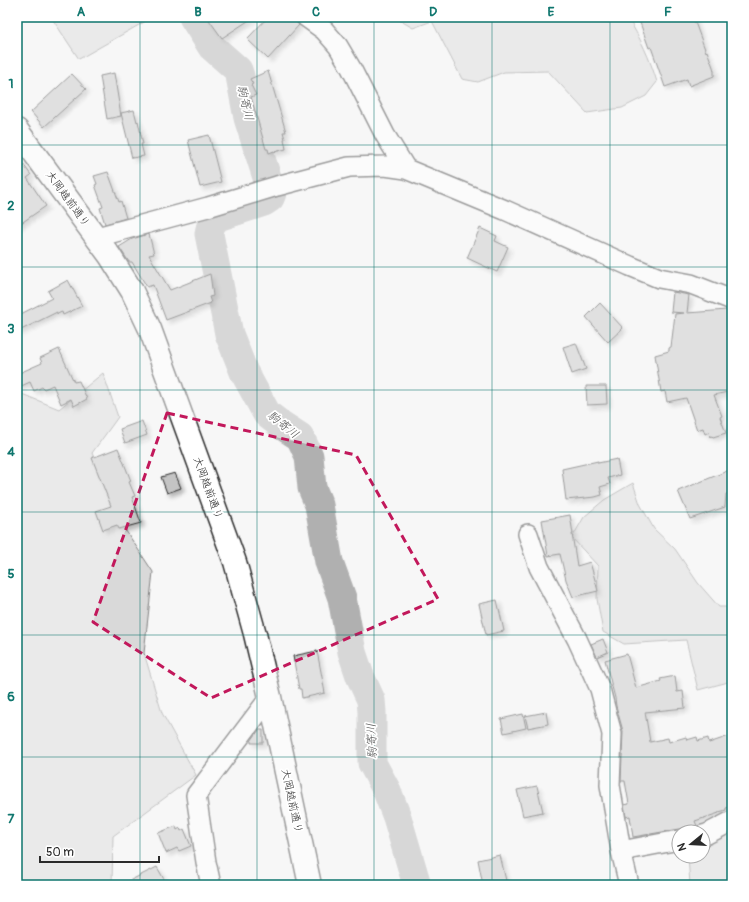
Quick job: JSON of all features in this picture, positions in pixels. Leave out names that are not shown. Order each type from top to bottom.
[{"type":"street","points":[[306,17],[324,30],[338,46],[351,68],[385,135],[406,169]]},
{"type":"street","name":"大岡越前通り","points":[[19,137],[97,237],[132,291],[147,322],[235,562],[255,634],[270,697],[310,885]]},
{"type":"street","points":[[97,237],[349,167],[385,166],[406,169],[505,210],[659,278],[691,284],[732,300]]},
{"type":"street","points":[[528,534],[539,567],[577,639],[600,689],[612,734],[610,785],[621,851],[629,885]]},
{"type":"street","points":[[211,885],[196,795],[270,697]]},
{"type":"street","points":[[711,832],[732,821]]},
{"type":"street","points":[[621,851],[671,842]]},
{"type":"highlighted area","points":[[167,413],[356,455],[438,599],[211,698],[93,622]]},
{"type":"shaded area","points":[[51,17],[153,17],[79,59]]},
{"type":"shaded area","points":[[394,17],[627,17],[644,48],[657,82],[646,96],[622,108],[587,113],[548,71],[504,72],[478,82],[462,79],[432,21],[413,28]]},
{"type":"shaded area","points":[[103,373],[118,417],[92,453],[126,531],[153,572],[144,653],[162,713],[196,775],[113,836],[112,885],[17,885],[17,392],[59,409]]},
{"type":"shaded area","points":[[633,483],[640,504],[654,529],[675,549],[698,583],[719,607],[732,607],[732,681],[698,690],[686,640],[624,644],[603,632],[597,599],[598,566],[572,538],[584,517],[604,500]]},
{"type":"shaded area","points":[[732,830],[732,885],[690,885],[689,864],[711,864],[711,841]]},
{"type":"building","points":[[207,17],[254,17],[222,38]]},
{"type":"building","points":[[268,17],[295,17],[296,22],[299,25],[268,59],[247,39]]},
{"type":"building","points":[[638,17],[693,17],[713,67],[714,76],[689,86],[687,79],[665,87],[651,47],[649,48]]},
{"type":"building","points":[[268,71],[286,132],[283,132],[286,149],[269,153],[268,149],[266,149],[251,97],[256,95],[250,79]]},
{"type":"building","points":[[114,73],[121,116],[107,119],[100,76]]},
{"type":"building","points":[[72,74],[86,89],[44,127],[31,112]]},
{"type":"building","points":[[134,110],[143,144],[141,144],[144,156],[132,158],[121,113]]},
{"type":"building","points":[[209,135],[221,182],[200,187],[188,140]]},
{"type":"building","points":[[17,156],[31,175],[27,178],[46,206],[17,226]]},
{"type":"building","points":[[108,172],[119,202],[121,201],[126,218],[105,224],[100,208],[103,207],[95,185],[97,184],[94,176]]},
{"type":"building","points":[[480,228],[497,236],[495,241],[508,247],[497,272],[467,258]]},
{"type":"building","points":[[149,234],[154,254],[149,255],[170,290],[210,274],[213,296],[209,297],[211,303],[166,320],[153,285],[147,287],[132,262],[129,262],[119,247],[132,239]]},
{"type":"building","points":[[68,280],[82,306],[63,315],[62,312],[57,314],[57,312],[17,332],[17,316],[52,298],[48,291]]},
{"type":"building","points":[[673,292],[689,295],[687,313],[730,311],[732,333],[728,334],[732,352],[732,391],[714,395],[722,416],[720,417],[726,433],[710,437],[709,432],[705,434],[703,428],[697,430],[686,398],[667,402],[665,391],[661,392],[655,355],[669,351],[669,348],[671,347],[675,314],[684,313],[671,312]]},
{"type":"building","points":[[600,303],[623,328],[608,342],[586,317]]},
{"type":"building","points":[[576,343],[586,369],[572,374],[563,347]]},
{"type":"building","points":[[59,349],[74,382],[79,381],[87,399],[74,406],[71,399],[61,404],[53,385],[44,389],[42,387],[34,391],[30,382],[17,388],[17,374],[42,363],[40,358]]},
{"type":"building","points":[[586,386],[606,386],[607,404],[587,405]]},
{"type":"building","points":[[142,421],[147,435],[125,443],[120,429]]},
{"type":"building","points":[[118,448],[131,481],[129,482],[135,496],[132,497],[141,523],[119,529],[117,525],[103,530],[96,511],[111,506],[92,458]]},
{"type":"building","points":[[617,459],[620,475],[608,478],[610,484],[600,487],[602,495],[566,500],[562,469],[598,461],[598,463]]},
{"type":"building","points":[[732,469],[732,488],[730,489],[731,492],[726,494],[725,507],[690,519],[678,491]]},
{"type":"building","points":[[175,473],[181,488],[167,493],[161,477]]},
{"type":"building","points":[[570,515],[577,566],[590,562],[598,591],[573,597],[566,580],[560,554],[548,556],[542,520]]},
{"type":"building","points":[[497,600],[504,631],[486,635],[479,604]]},
{"type":"building","points":[[603,639],[608,652],[597,657],[591,644]]},
{"type":"building","points":[[317,651],[325,693],[302,698],[293,656]]},
{"type":"building","points":[[627,654],[636,688],[661,681],[660,679],[675,676],[677,692],[683,691],[685,708],[645,712],[650,742],[668,738],[669,742],[686,737],[687,740],[697,737],[698,741],[708,738],[709,743],[732,735],[732,786],[727,787],[732,806],[719,813],[695,821],[696,824],[671,824],[671,830],[633,837],[630,816],[626,817],[624,805],[629,804],[625,781],[621,781],[623,731],[605,660]]},
{"type":"building","points":[[546,712],[548,724],[528,728],[525,716]]},
{"type":"building","points":[[523,714],[526,728],[504,733],[501,719]]},
{"type":"building","points":[[259,730],[263,730],[263,743],[251,743],[251,741]]},
{"type":"building","points":[[537,786],[543,812],[523,816],[517,790]]},
{"type":"building","points":[[176,826],[177,830],[180,828],[181,831],[184,829],[191,846],[179,851],[177,848],[166,853],[158,833]]},
{"type":"building","points":[[500,855],[507,885],[483,885],[478,860]]},
{"type":"building","points":[[157,867],[165,881],[158,885],[121,885]]},
{"type":"waterway","name":"駒寄川","points":[[193,17],[212,47],[238,70],[248,118],[272,193],[270,198],[264,202],[218,217],[213,222],[210,229],[209,234],[229,334],[244,372],[267,414],[300,437],[309,456],[312,488],[319,505],[329,562],[342,598],[352,652],[360,676],[371,700],[372,763],[387,791],[397,817],[417,885]]}]
